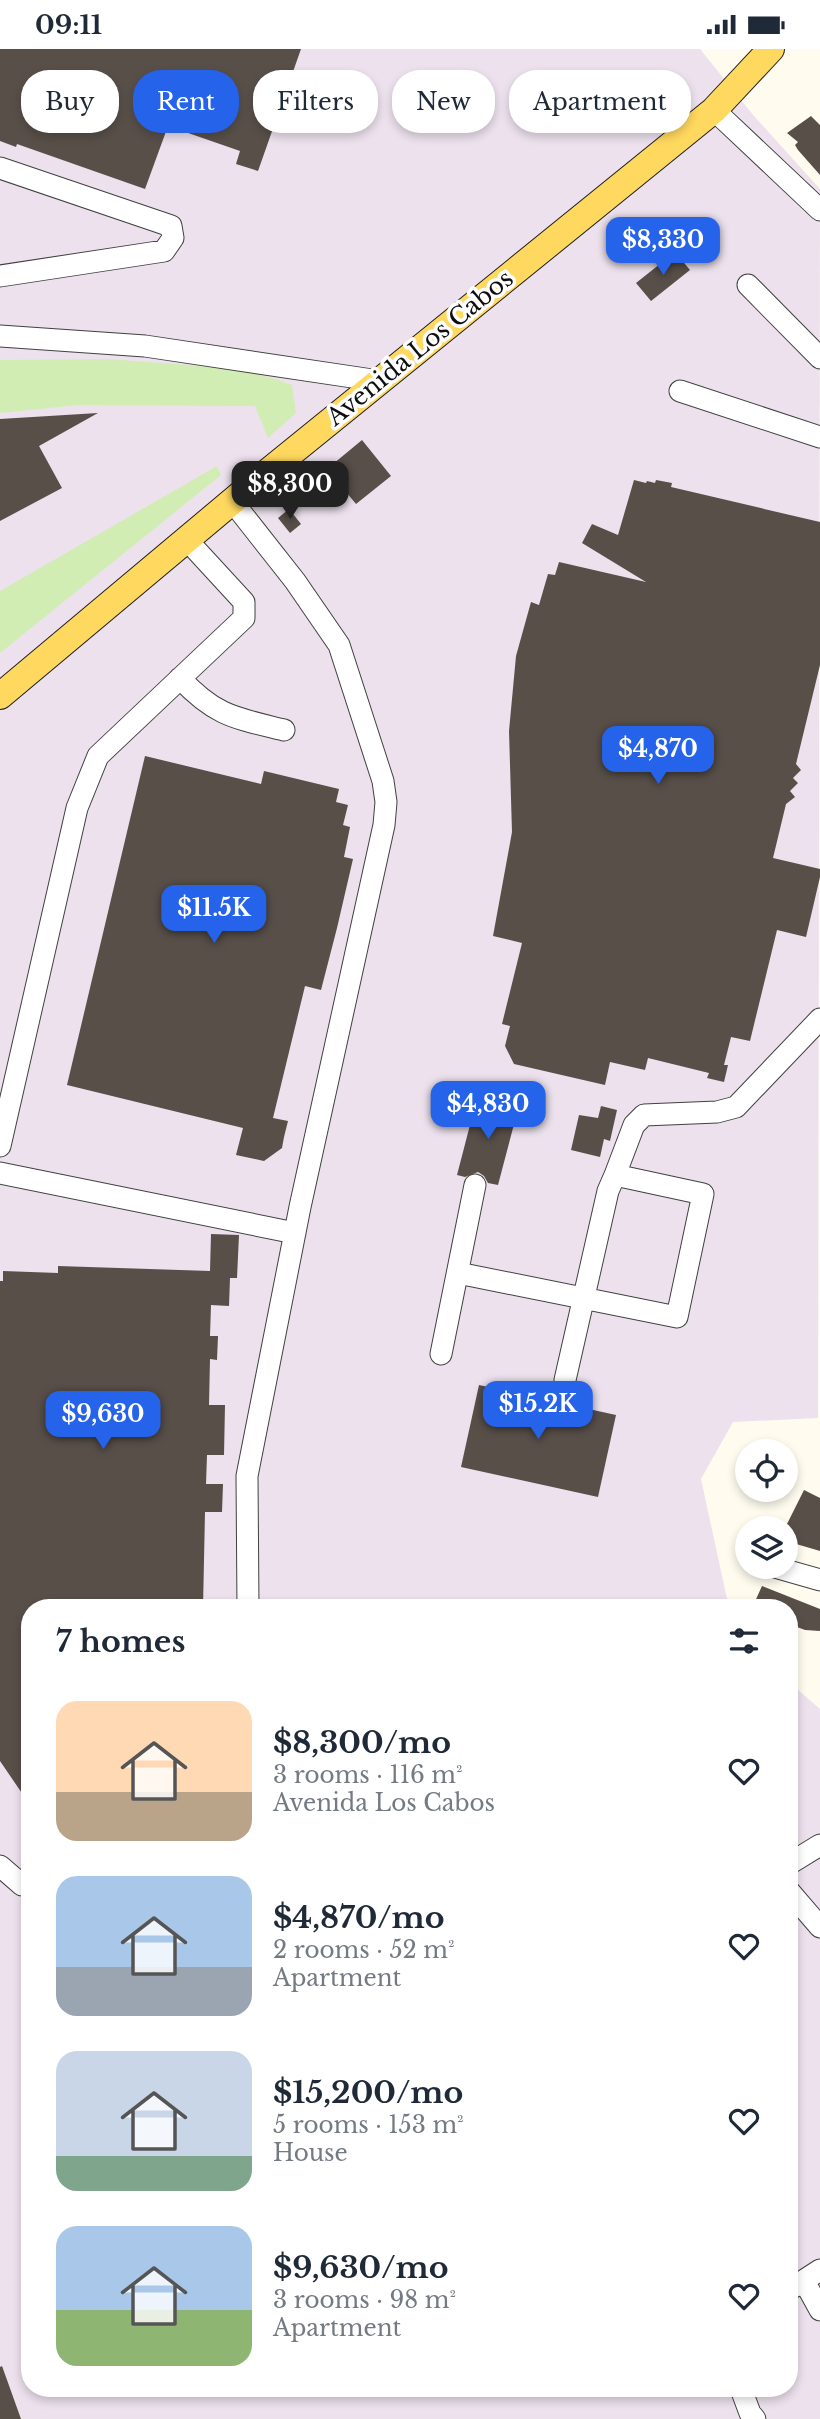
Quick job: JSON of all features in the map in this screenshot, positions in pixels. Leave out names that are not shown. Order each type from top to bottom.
[{"type":"main road","name":"Avenida Los Cabos","points":[[0,696],[232,501],[714,110],[771,49]]},
{"type":"street","points":[[714,110],[820,210]]},
{"type":"street","points":[[0,168],[171,226],[173,237],[164,251],[0,277]]},
{"type":"street","points":[[748,285],[820,358]]},
{"type":"street","points":[[0,337],[145,346],[379,381]]},
{"type":"street","points":[[680,391],[820,437]]},
{"type":"street","points":[[232,501],[295,581],[339,645],[383,781],[386,802],[384,825],[295,1233],[247,1476],[245,1558],[247,1599]]},
{"type":"street","points":[[0,1146],[77,808],[98,756],[244,618],[244,602],[186,539]]},
{"type":"street","points":[[180,678],[211,708],[229,717],[284,730]]},
{"type":"street","points":[[565,1380],[608,1191],[634,1125],[644,1115],[717,1112],[736,1107],[820,1019]]},
{"type":"street","points":[[0,1174],[295,1233]]},
{"type":"street","points":[[458,1273],[677,1317],[704,1194],[615,1175]]},
{"type":"street","points":[[441,1353],[475,1185]]},
{"type":"street","points":[[798,1574],[820,1580]]},
{"type":"street","points":[[798,1858],[820,1845]]},
{"type":"street","points":[[0,1866],[21,1884]]},
{"type":"street","points":[[798,1901],[820,1927]]},
{"type":"street","points":[[804,2280],[820,2310]]},
{"type":"street","points":[[744,2397],[755,2419]]},
{"type":"shaded area","points":[[0,49],[700,49],[754,116],[820,189],[818,1418],[733,1422],[701,1479],[727,1599],[21,1599],[21,2397],[798,2397],[798,1690],[820,1709],[820,2419],[0,2419]]},
{"type":"green space","points":[[109,359],[228,369],[273,378],[292,385],[296,413],[268,438],[255,406],[79,405],[0,413],[0,360]]},
{"type":"green space","points":[[217,466],[221,475],[0,653],[0,591]]},
{"type":"building","points":[[0,49],[301,49],[294,70],[253,70],[253,133],[271,133],[258,171],[236,164],[240,151],[188,133],[239,133],[239,70],[133,70],[133,133],[165,133],[145,189],[17,144],[16,147],[0,141]]},
{"type":"building","points":[[811,116],[820,125],[820,175],[798,150],[795,145],[798,142],[787,133]]},
{"type":"building","points":[[675,252],[690,270],[651,301],[636,283]]},
{"type":"building","points":[[98,413],[39,446],[62,488],[0,521],[0,419]]},
{"type":"building","points":[[362,440],[391,476],[356,504],[327,469]]},
{"type":"building","points":[[634,480],[672,483],[671,487],[820,522],[820,665],[796,764],[801,770],[793,778],[798,783],[790,791],[795,797],[786,804],[773,858],[820,869],[820,877],[806,937],[777,930],[750,1041],[731,1037],[724,1065],[728,1065],[724,1082],[707,1078],[709,1073],[648,1058],[645,1070],[610,1062],[605,1085],[514,1064],[505,1046],[510,1026],[502,1024],[522,943],[493,936],[512,832],[509,731],[516,656],[531,602],[539,605],[548,574],[555,575],[559,562],[646,582],[582,543],[592,524],[618,535]]},
{"type":"building","points":[[289,509],[301,524],[290,533],[278,518]]},
{"type":"building","points":[[145,756],[261,784],[264,771],[339,789],[336,802],[348,805],[343,825],[350,827],[344,857],[353,859],[337,928],[321,990],[305,986],[273,1118],[288,1121],[282,1148],[264,1161],[236,1155],[243,1128],[67,1085]]},
{"type":"building","points":[[477,1098],[518,1109],[498,1185],[488,1183],[478,1172],[465,1177],[457,1175]]},
{"type":"building","points":[[601,1106],[617,1110],[610,1141],[604,1139],[600,1157],[571,1150],[579,1115],[598,1118]]},
{"type":"building","points":[[211,1234],[239,1235],[237,1278],[230,1278],[229,1306],[211,1305],[210,1336],[218,1336],[217,1360],[210,1359],[209,1405],[225,1405],[224,1455],[207,1455],[206,1484],[223,1484],[222,1512],[205,1512],[203,1599],[21,1599],[21,1792],[0,1761],[0,1281],[3,1281],[3,1271],[58,1273],[58,1266],[210,1271]]},
{"type":"building","points":[[479,1385],[616,1415],[598,1497],[461,1467]]},
{"type":"building","points":[[804,1490],[820,1498],[820,1551],[798,1545],[798,1516],[791,1516]]},
{"type":"building","points":[[762,1586],[795,1599],[756,1599]]},
{"type":"building","points":[[798,1600],[820,1609],[820,1631],[798,1627]]},
{"type":"building","points":[[2,2366],[21,2419],[0,2419]]}]
